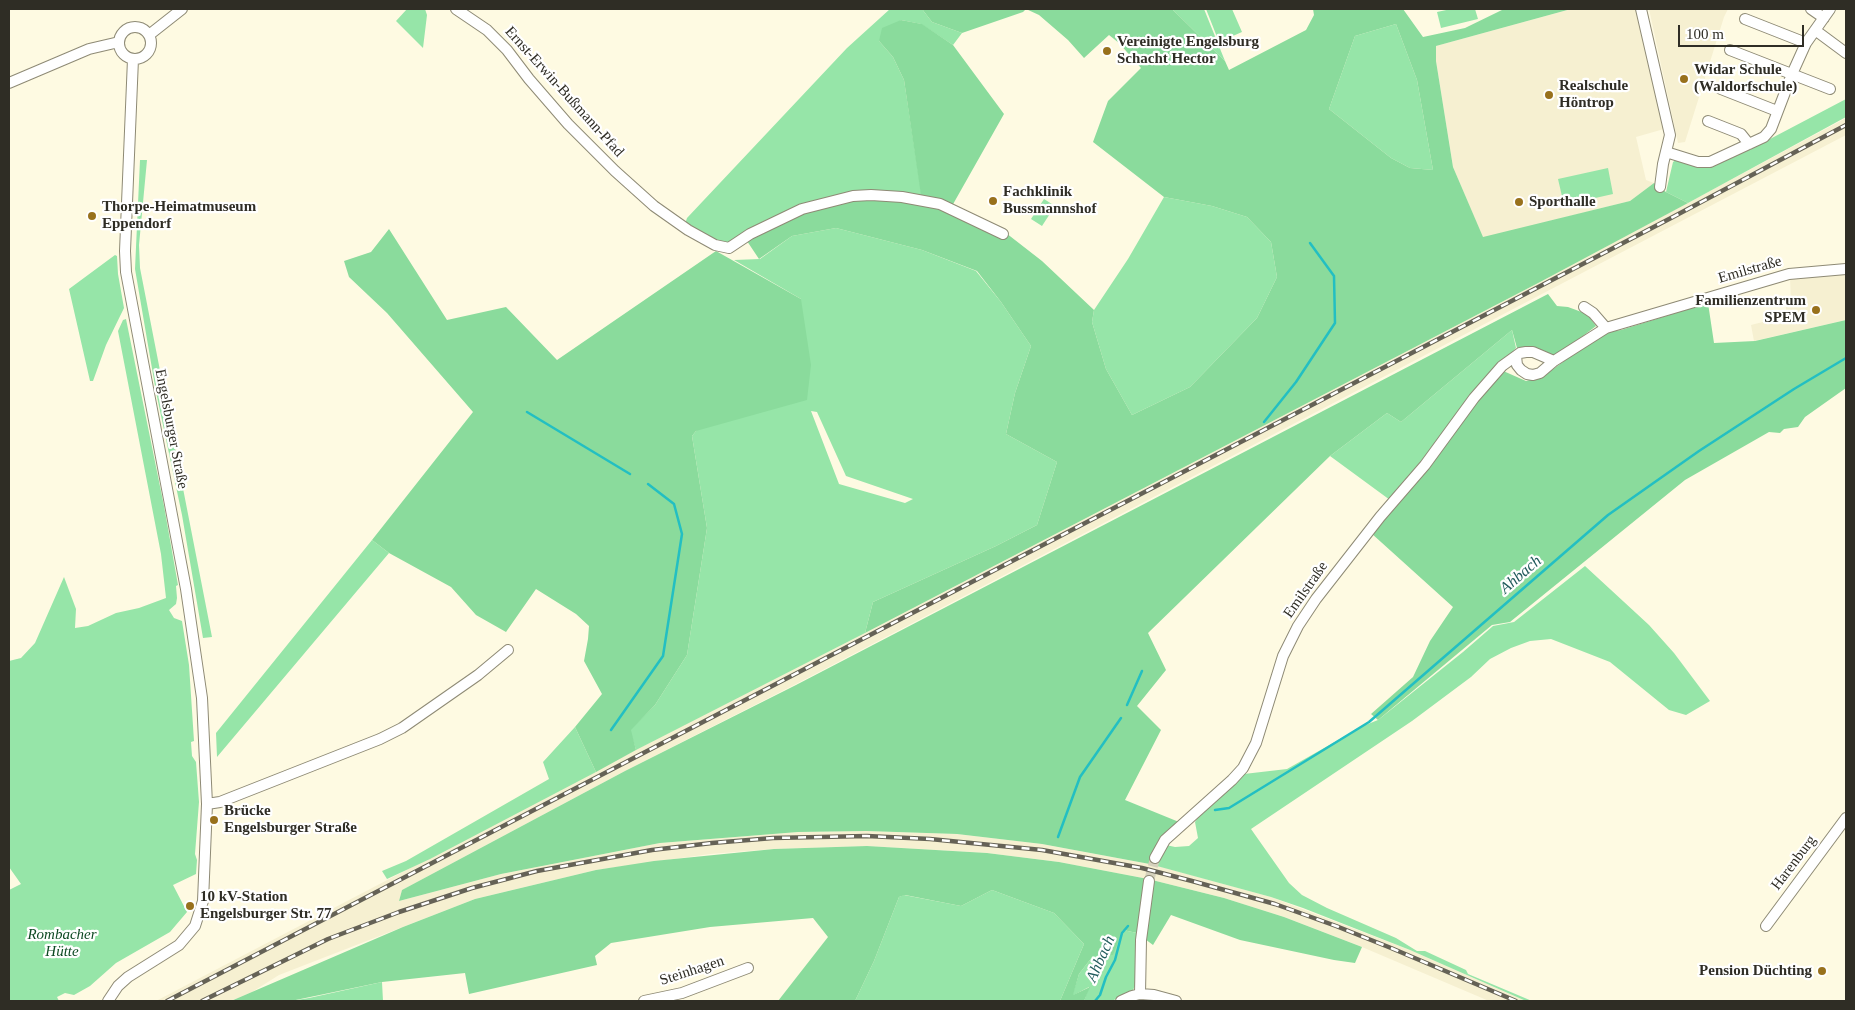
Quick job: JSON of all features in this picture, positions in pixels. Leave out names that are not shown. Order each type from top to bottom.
[{"type":"street","points":[[149,35],[182,9]]},
{"type":"street","name":"Ernst-Erwin-Bußmann-Pfad","points":[[456,9],[487,30],[507,50],[568,124],[622,177],[654,206],[688,230],[715,245],[729,248],[750,234],[802,209],[845,198],[871,195],[908,198],[940,204],[1003,234]]},
{"type":"street","points":[[1641,9],[1670,136],[1660,187]]},
{"type":"street","points":[[1811,9],[1824,18]]},
{"type":"street","points":[[1666,152],[1704,163],[1710,162],[1768,134],[1806,43],[1830,9]]},
{"type":"street","points":[[1745,19],[1806,43]]},
{"type":"street","points":[[133,27],[141,28],[149,35],[152,44],[148,54],[139,59],[134,59],[124,55],[121,51],[119,42],[123,32],[133,27]]},
{"type":"street","points":[[1814,30],[1846,53]]},
{"type":"street","points":[[9,83],[89,49],[119,42]]},
{"type":"street","points":[[1730,50],[1830,89]]},
{"type":"street","name":"Engelsburger Straße","points":[[108,1001],[118,986],[128,977],[179,945],[195,926],[203,901],[208,804],[202,698],[186,589],[126,272],[125,251],[134,59]]},
{"type":"street","points":[[1721,89],[1777,111]]},
{"type":"street","points":[[1708,121],[1741,134],[1750,144]]},
{"type":"street","name":"Emilstraße","points":[[1516,356],[1517,365],[1521,370],[1533,375],[1540,373],[1554,361],[1606,328],[1789,274],[1846,269]]},
{"type":"street","points":[[1584,307],[1593,313],[1606,328]]},
{"type":"street","points":[[1516,356],[1526,352],[1533,352],[1554,361]]},
{"type":"street","name":"Emilstraße","points":[[1155,858],[1165,840],[1243,768],[1256,743],[1283,656],[1298,626],[1316,599],[1380,516],[1434,454],[1493,375],[1516,356]]},
{"type":"street","points":[[208,804],[220,802],[380,739],[402,728],[478,675],[508,650]]},
{"type":"street","name":"Harenburg","points":[[1766,926],[1846,818]]},
{"type":"street","points":[[1140,994],[1140,940],[1149,881]]},
{"type":"street","name":"Steinhagen","points":[[644,1001],[682,993],[748,968]]},
{"type":"street","points":[[1121,1001],[1140,994],[1154,995],[1176,1001]]},
{"type":"shaded area","name":"Realschule Höntrop","points":[[1571,9],[1638,9],[1664,129],[1636,137],[1646,180],[1654,183],[1630,201],[1483,238],[1453,167],[1436,61],[1436,46]]},
{"type":"shaded area","name":"Widar Schule (Waldorfschule)","points":[[1649,9],[1728,9],[1685,142],[1678,143]]},
{"type":"shaded area","points":[[1846,118],[1846,135],[796,684],[625,771],[402,890],[399,901],[501,874],[660,843],[798,832],[866,831],[957,834],[1042,844],[1155,865],[1271,897],[1410,950],[1526,1001],[1489,1001],[1362,947],[1284,917],[1224,898],[1148,879],[1059,862],[987,853],[867,846],[774,849],[710,854],[596,870],[475,899],[279,975],[252,992],[231,1001],[156,1001],[693,720],[865,633],[1542,281]]},
{"type":"shaded area","name":"Familienzentrum SPEM","points":[[1846,272],[1846,320],[1754,341],[1751,325],[1786,316],[1786,305],[1791,304],[1790,277]]},
{"type":"green space","points":[[407,9],[425,9],[427,15],[423,48],[396,21]]},
{"type":"green space","points":[[890,9],[922,9],[932,22],[962,33],[953,45],[921,24],[901,20],[879,41],[893,57],[904,80],[922,197],[887,191],[728,244],[714,241],[685,224],[687,218],[847,48]]},
{"type":"green space","points":[[922,9],[1026,9],[1023,12],[962,33],[932,22]]},
{"type":"green space","points":[[1026,9],[1172,9],[1225,61],[1229,70],[1306,30],[1314,15],[1313,9],[1403,9],[1423,37],[1465,28],[1504,9],[1571,9],[1436,46],[1436,61],[1453,167],[1483,237],[1630,201],[1654,183],[1666,192],[1688,203],[1542,281],[865,633],[873,602],[996,546],[1037,525],[1057,462],[1006,434],[1015,393],[1031,346],[977,271],[922,250],[836,228],[792,236],[759,259],[747,241],[795,215],[843,202],[879,198],[922,202],[904,80],[893,57],[879,41],[882,28],[901,20],[922,24],[953,45],[1004,114],[952,206],[1006,233],[1042,261],[1094,310],[1092,322],[1106,369],[1132,415],[1190,387],[1257,318],[1277,277],[1271,242],[1247,217],[1212,206],[1164,197],[1093,142],[1108,101],[1141,68],[1119,43],[1109,35],[1084,58],[1068,40],[1039,15]],"holes":[[[1396,24],[1417,80],[1433,170],[1410,168],[1391,158],[1329,109],[1355,36]]]},
{"type":"green space","points":[[1172,9],[1204,9],[1225,61]]},
{"type":"green space","points":[[1206,9],[1232,9],[1242,32],[1219,42]]},
{"type":"green space","points":[[1451,9],[1475,9],[1478,19],[1441,28],[1437,12]]},
{"type":"green space","points":[[1396,24],[1417,80],[1433,170],[1410,168],[1391,158],[1329,109],[1355,36]]},
{"type":"green space","points":[[1846,99],[1846,117],[1688,203],[1666,192],[1673,162],[1677,159],[1705,168],[1770,139]]},
{"type":"green space","points":[[140,160],[147,160],[139,245],[140,268],[212,637],[203,638],[182,515],[156,392],[135,269]]},
{"type":"green space","points":[[1608,168],[1613,194],[1564,205],[1558,179]]},
{"type":"green space","points":[[1164,197],[1212,206],[1247,217],[1271,242],[1277,277],[1257,318],[1190,387],[1132,415],[1106,369],[1092,322],[1094,310],[1128,259]]},
{"type":"green space","points":[[1044,199],[1055,206],[1042,226],[1031,219]]},
{"type":"green space","points":[[836,228],[922,250],[976,271],[1001,302],[1031,346],[1015,393],[1006,434],[1057,462],[1037,525],[996,546],[873,602],[865,633],[636,750],[630,730],[655,705],[687,655],[707,528],[692,436],[801,299],[734,260],[760,259],[792,236]],"holes":[[[811,411],[817,412],[846,476],[913,499],[905,503],[839,484]]]},
{"type":"green space","points":[[389,229],[447,320],[506,307],[557,360],[716,251],[801,299],[811,365],[807,400],[696,431],[692,436],[707,528],[687,655],[655,705],[631,730],[636,750],[596,772],[575,727],[602,694],[584,661],[589,626],[576,614],[536,589],[506,632],[476,615],[451,587],[389,553],[372,540],[473,412],[387,313],[349,277],[344,261],[371,252]]},
{"type":"green space","points":[[115,255],[117,256],[124,308],[106,345],[93,381],[90,381],[69,289]]},
{"type":"green space","points":[[1548,294],[1557,306],[1568,307],[1587,314],[1596,326],[1562,352],[1553,355],[1536,348],[1517,348],[1512,330],[1401,422],[1387,413],[1330,456],[1148,633],[1166,670],[1137,706],[1161,730],[1125,800],[1179,822],[1158,841],[1155,865],[1042,844],[957,834],[866,831],[798,832],[660,843],[501,874],[399,901],[402,890],[625,771],[796,685]]},
{"type":"green space","points":[[1708,303],[1714,343],[1755,341],[1846,320],[1846,388],[1805,417],[1798,427],[1784,429],[1780,433],[1769,432],[1685,480],[1510,622],[1492,625],[1378,720],[1371,714],[1413,677],[1430,641],[1453,607],[1371,533],[1501,370],[1526,381],[1544,376],[1602,333],[1621,330]]},
{"type":"green space","name":"Rombacher Hütte","points":[[126,319],[178,585],[176,586],[176,604],[169,610],[174,618],[182,621],[189,665],[194,741],[191,742],[192,756],[196,762],[199,802],[195,854],[197,860],[196,874],[173,885],[187,912],[170,932],[116,963],[90,986],[74,995],[65,993],[57,997],[59,1001],[9,1001],[9,890],[21,884],[9,867],[9,661],[21,658],[35,643],[64,577],[76,609],[75,628],[88,626],[116,613],[139,608],[166,598],[161,554],[118,331],[123,320]]},
{"type":"green space","points":[[1512,330],[1516,348],[1464,407],[1390,500],[1330,456],[1387,413],[1401,422]]},
{"type":"green space","points":[[372,540],[389,553],[217,757],[216,733]]},
{"type":"green space","points":[[1585,566],[1649,625],[1674,653],[1710,701],[1686,715],[1669,710],[1610,662],[1551,639],[1530,641],[1490,659],[1471,677],[1412,721],[1251,829],[1289,883],[1302,895],[1396,938],[1417,951],[1425,951],[1466,970],[1468,974],[1532,1001],[1526,1001],[1410,950],[1303,908],[1271,897],[1157,866],[1166,845],[1175,847],[1189,846],[1198,838],[1195,822],[1203,810],[1244,774],[1287,769],[1363,726],[1378,720],[1493,626],[1514,622]]},
{"type":"green space","points":[[575,727],[596,772],[430,859],[387,879],[382,871],[406,861],[549,779],[543,762]]},
{"type":"green space","points":[[867,846],[987,853],[1059,862],[1148,879],[1224,898],[1284,917],[1362,947],[1355,963],[1334,960],[1240,940],[1171,915],[1153,945],[1137,933],[1123,930],[1113,955],[1093,956],[1079,974],[1073,995],[1090,987],[1084,1001],[1060,1001],[1084,944],[1054,913],[992,890],[961,906],[905,895],[899,897],[874,961],[855,1001],[778,1001],[828,937],[813,918],[710,927],[611,943],[595,956],[597,965],[469,994],[465,973],[382,982],[291,1001],[231,1001],[403,927],[475,899],[596,870],[654,861],[774,849]]},
{"type":"green space","points":[[992,890],[1054,913],[1084,944],[1060,1001],[855,1001],[874,961],[899,897],[904,895],[961,906]]},
{"type":"green space","points":[[1123,930],[1137,933],[1135,986],[1133,990],[1112,1001],[1084,1001],[1089,987],[1072,996],[1079,974],[1093,956]]},
{"type":"green space","points":[[382,982],[383,1001],[291,1001],[309,998]]},
{"type":"waterway","points":[[1264,422],[1296,382],[1335,323],[1334,276],[1310,243]]},
{"type":"waterway","name":"Ahbach","points":[[1215,810],[1229,808],[1369,722],[1608,515],[1699,451],[1794,389],[1846,358]]},
{"type":"waterway","points":[[527,412],[630,474]]},
{"type":"waterway","points":[[611,730],[663,656],[682,534],[674,504],[648,484]]},
{"type":"waterway","points":[[1127,705],[1142,671]]},
{"type":"waterway","points":[[1058,837],[1080,777],[1121,718]]},
{"type":"waterway","name":"Ahbach","points":[[1095,1001],[1100,995],[1106,977],[1115,960],[1122,933],[1128,926]]},
{"type":"tunnel","points":[[1149,881],[1155,858]]},
{"type":"railway","points":[[167,1001],[1671,218],[1846,125]]},
{"type":"railway","points":[[202,1001],[328,939],[399,912],[472,888],[537,871],[652,850],[712,843],[773,838],[867,836],[930,839],[1042,850],[1142,868],[1275,904],[1391,948],[1516,1001]]},
{"type":"place","name":"Vereinigte Engelsburg Schacht Hector","points":[[1107,51]]},
{"type":"place","name":"Widar Schule (Waldorfschule)","points":[[1684,79]]},
{"type":"place","name":"Realschule Höntrop","points":[[1549,95]]},
{"type":"place","name":"Fachklinik Bussmannshof","points":[[993,201]]},
{"type":"place","name":"Sporthalle","points":[[1519,202]]},
{"type":"place","name":"Thorpe-Heimatmuseum Eppendorf","points":[[92,216]]},
{"type":"place","name":"Familienzentrum SPEM","points":[[1816,310]]},
{"type":"place","name":"Brücke Engelsburger Straße","points":[[214,820]]},
{"type":"place","name":"10 kV-Station Engelsburger Str. 77","points":[[190,906]]},
{"type":"place","name":"Pension Düchting","points":[[1822,971]]}]
